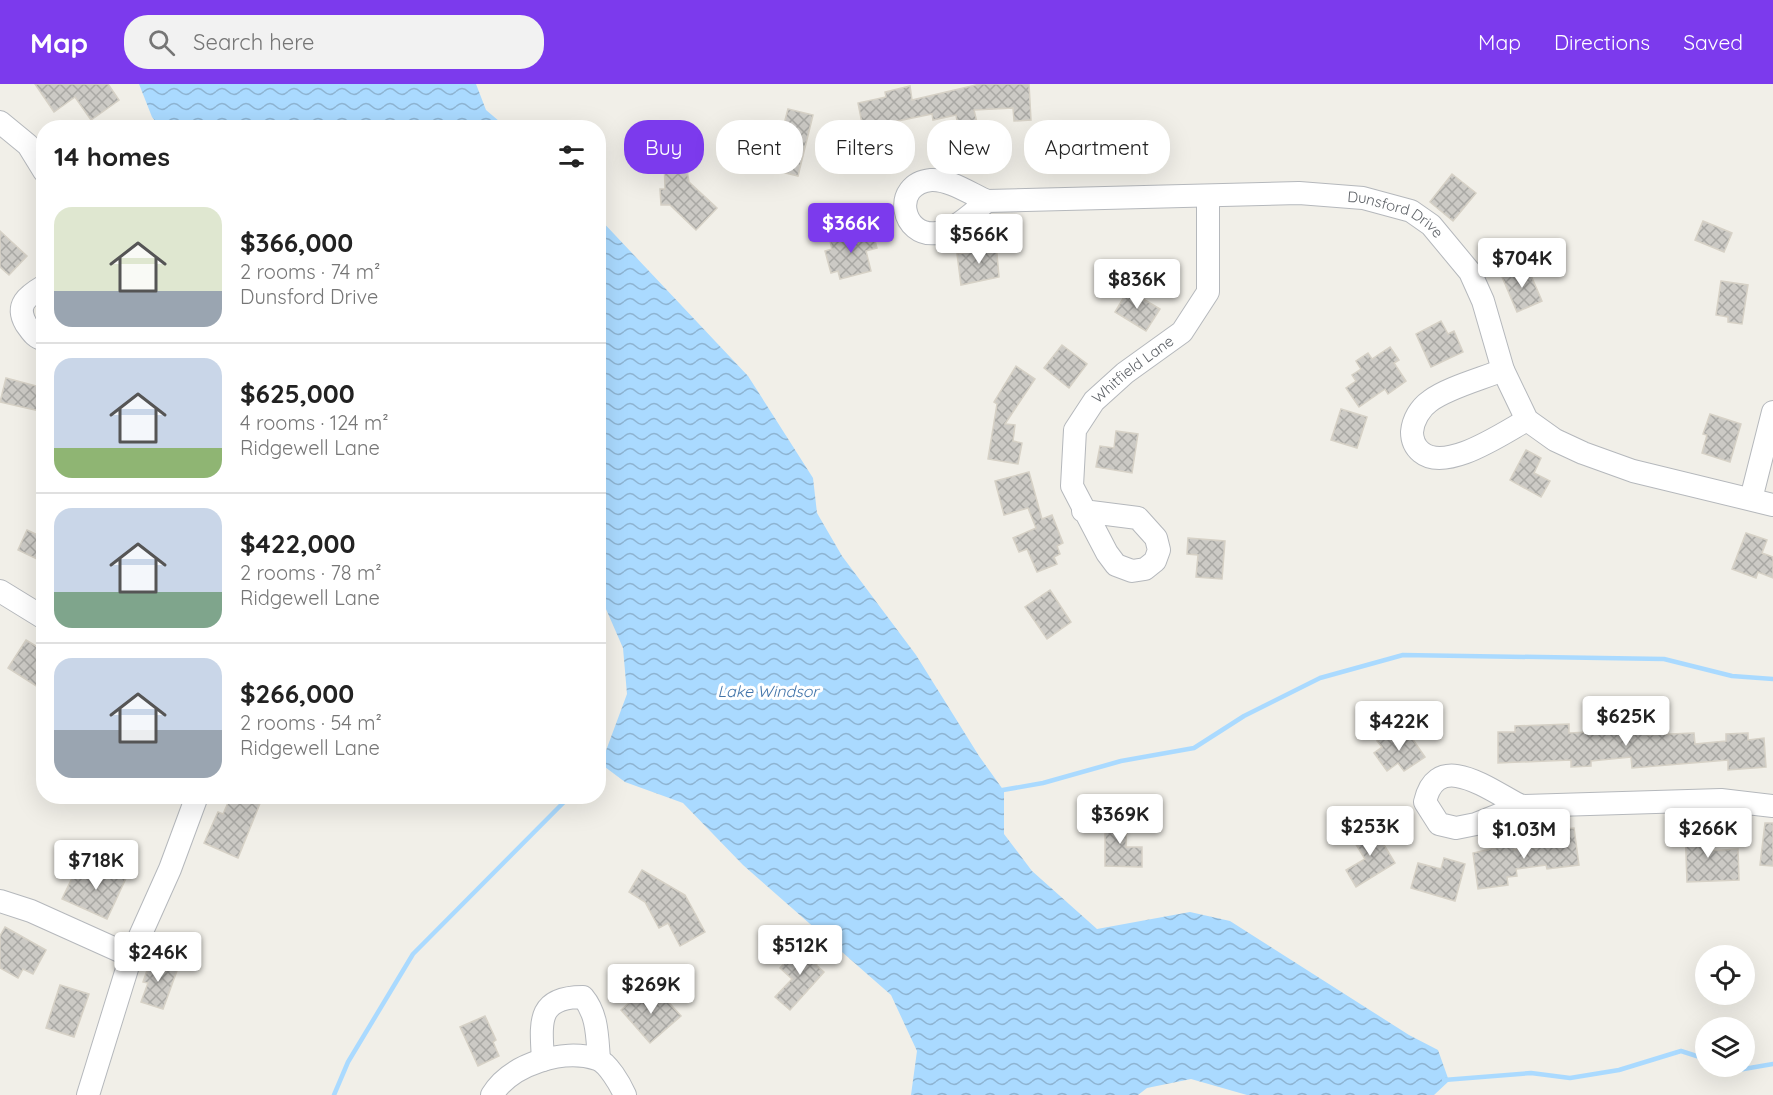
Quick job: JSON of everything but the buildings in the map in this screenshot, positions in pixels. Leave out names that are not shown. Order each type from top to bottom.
[{"type":"street","points":[[0,122],[28,146],[36,158]]},
{"type":"street","name":"Dunsford Drive","points":[[987,201],[1299,193],[1363,198],[1411,210],[1431,225],[1470,272],[1483,301],[1503,370],[1527,420],[1556,440],[1613,464],[1773,505]]},
{"type":"street","name":"Whitfield Lane","points":[[1083,511],[1072,486],[1074,430],[1094,401],[1125,373],[1182,332],[1208,292],[1208,197]]},
{"type":"street","points":[[36,290],[28,295],[22,303],[21,315],[36,337]]},
{"type":"street","points":[[1503,370],[1431,399],[1420,409],[1415,421],[1412,434],[1415,447],[1424,455],[1437,459],[1462,455],[1527,420]]},
{"type":"street","points":[[1751,499],[1773,412]]},
{"type":"street","points":[[0,591],[36,613]]},
{"type":"street","points":[[1521,806],[1721,800],[1773,806]]},
{"type":"street","points":[[88,1095],[131,956],[170,869],[194,804]]},
{"type":"street","points":[[0,901],[31,911],[131,956]]},
{"type":"street","points":[[543,1060],[541,1021],[546,1009],[555,1002],[583,997],[595,1018],[599,1059],[619,1083],[625,1095]]},
{"type":"street","points":[[492,1095],[516,1072],[543,1060],[569,1054],[599,1059]]},
{"type":"water","points":[[139,84],[476,84],[486,110],[498,120],[154,120]]},
{"type":"water","name":"Lake Windsor","points":[[606,225],[748,376],[813,478],[817,513],[842,556],[916,655],[979,756],[1004,791],[1004,834],[1032,871],[1097,929],[1190,912],[1230,921],[1409,1035],[1438,1050],[1449,1081],[1434,1095],[1247,1095],[1191,1079],[1147,1088],[1138,1095],[911,1095],[917,1051],[891,995],[743,865],[683,803],[625,782],[606,768],[606,751],[627,694],[623,648],[606,609]]},
{"type":"waterway","points":[[997,791],[1043,783],[1121,761],[1194,748],[1244,716],[1320,678],[1403,655],[1664,659],[1732,676],[1773,679]]},
{"type":"waterway","points":[[334,1095],[348,1062],[413,954],[562,804]]},
{"type":"waterway","points":[[1444,1080],[1531,1073],[1570,1078],[1619,1070],[1681,1051],[1695,1055]]},
{"type":"waterway","points":[[1755,1067],[1773,1064]]}]
